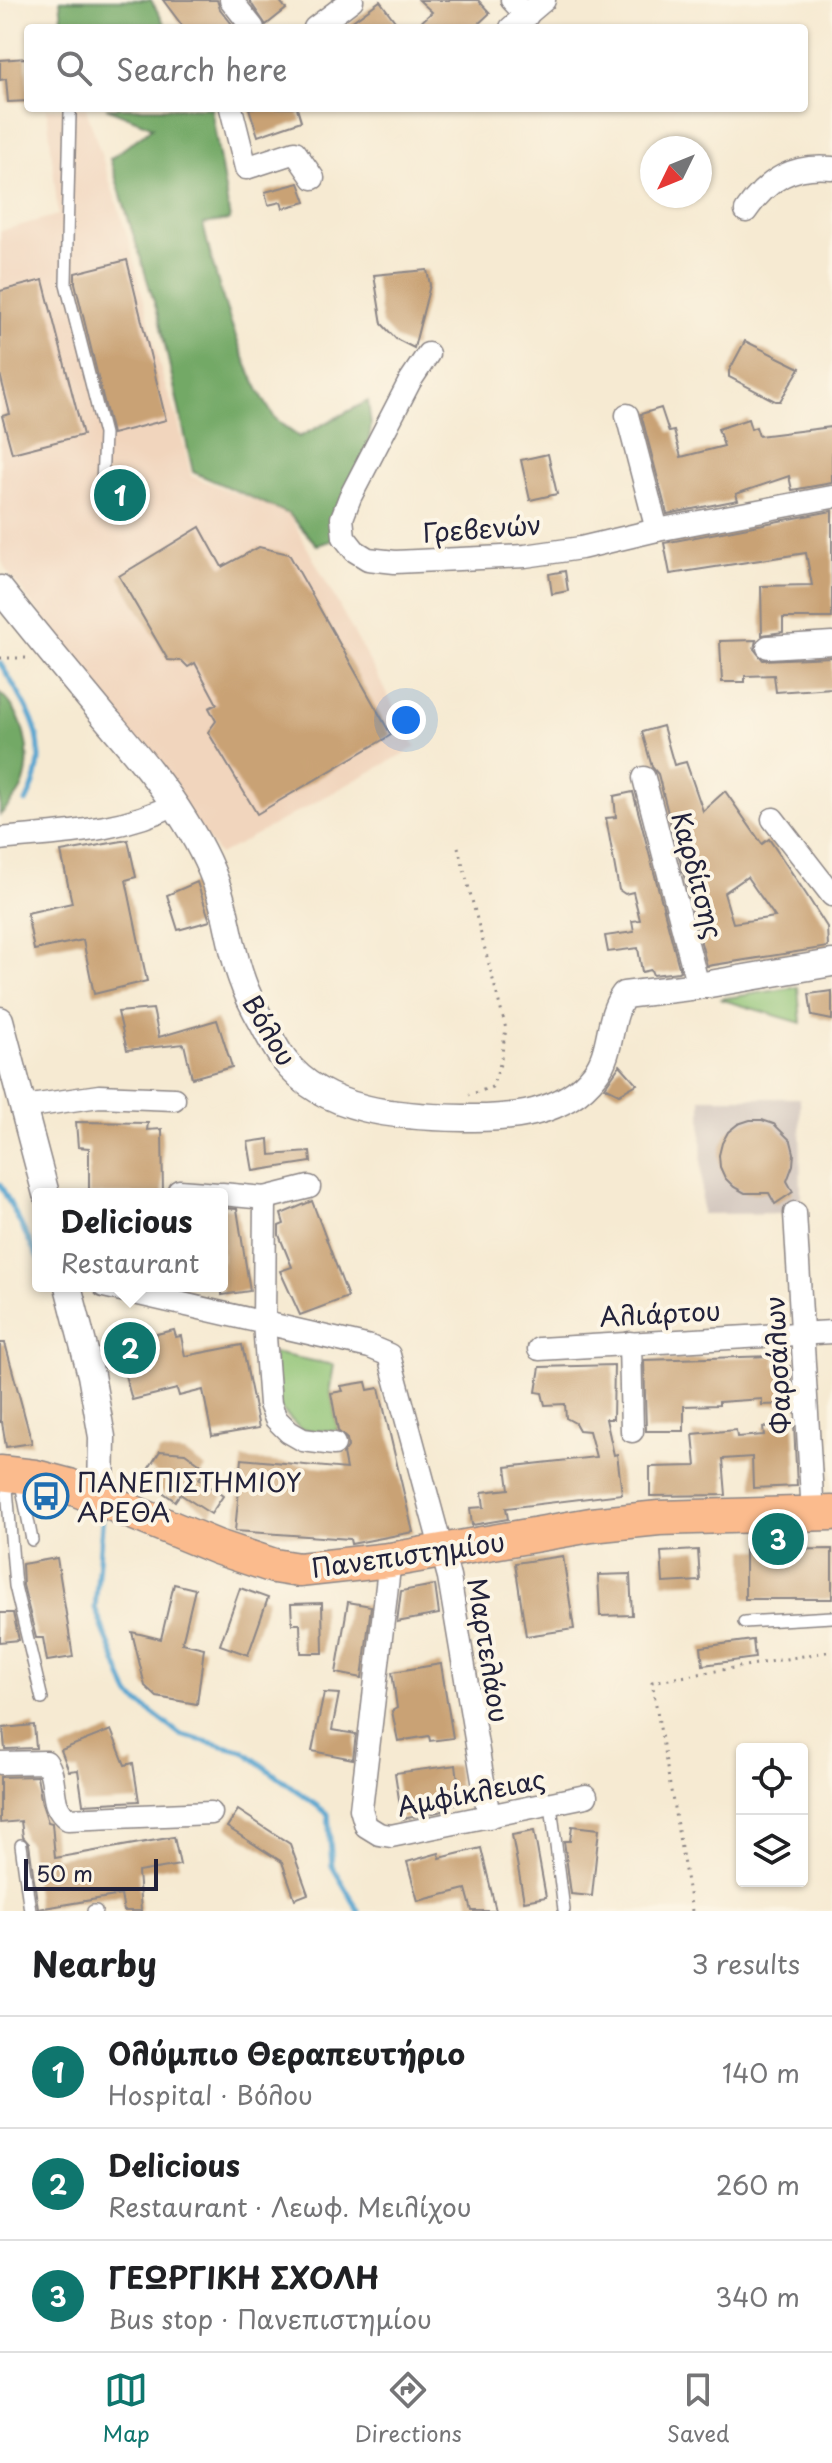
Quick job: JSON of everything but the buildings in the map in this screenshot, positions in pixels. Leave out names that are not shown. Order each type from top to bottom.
[{"type":"main road","name":"Πανεπιστημίου","points":[[8,1473],[69,1486],[217,1547],[287,1569],[322,1569],[390,1560],[573,1528],[632,1521],[822,1514]]},
{"type":"street","points":[[231,0],[250,24]]},
{"type":"street","points":[[320,24],[352,0]]},
{"type":"street","points":[[516,15],[544,0]]},
{"type":"street","points":[[232,112],[246,168],[295,152],[313,178]]},
{"type":"street","points":[[746,211],[768,184],[784,173],[805,168],[832,168]]},
{"type":"street","name":"Γρεβενών","points":[[428,354],[410,381],[345,510],[342,531],[355,551],[368,559],[385,562],[525,556],[581,548],[657,530],[832,497]]},
{"type":"street","points":[[627,415],[657,530]]},
{"type":"street","name":"Βόλου","points":[[0,589],[175,804],[211,869],[223,903],[241,979],[270,1038],[297,1074],[339,1101],[377,1111],[417,1116],[485,1118],[526,1115],[575,1092],[595,1075],[605,1051],[617,1004],[624,995],[832,963]]},
{"type":"street","points":[[768,647],[832,643]]},
{"type":"street","name":"Καρδίτσης","points":[[644,778],[698,986]]},
{"type":"street","points":[[0,839],[110,826],[145,818],[175,804]]},
{"type":"street","points":[[773,819],[829,884]]},
{"type":"street","points":[[0,1020],[44,1188]]},
{"type":"street","points":[[24,1107],[99,1096],[174,1099]]},
{"type":"street","points":[[228,1195],[265,1198],[309,1187]]},
{"type":"street","points":[[265,1198],[264,1323],[268,1395],[276,1419],[283,1428],[297,1437],[334,1444]]},
{"type":"street","name":"Φαρσάλων","points":[[795,1213],[822,1514]]},
{"type":"street","points":[[70,1292],[91,1375],[102,1437],[101,1499]]},
{"type":"street","points":[[130,1292],[264,1323]]},
{"type":"street","name":"Μαρτελάου","points":[[264,1323],[370,1347],[389,1355],[449,1577],[489,1817]]},
{"type":"street","name":"Αλιάρτου","points":[[539,1349],[832,1332]]},
{"type":"street","points":[[630,1343],[632,1431]]},
{"type":"street","name":"Αμφίκλειας","points":[[390,1560],[361,1809],[363,1823],[368,1829],[391,1836],[586,1796]]},
{"type":"street","points":[[0,1763],[46,1762],[50,1769],[55,1804],[68,1819],[211,1813]]},
{"type":"lane","points":[[70,113],[66,284],[104,434],[102,484]]},
{"type":"lane","points":[[8,1473],[32,1540]]},
{"type":"lane","points":[[8,1473],[15,1586],[42,1699]]},
{"type":"lane","points":[[744,1622],[832,1617]]},
{"type":"lane","points":[[551,1805],[564,1910]]},
{"type":"lane","points":[[21,1845],[30,1911]]},
{"type":"path","points":[[0,658],[25,657]]},
{"type":"path","points":[[458,847],[506,1029],[492,1087],[465,1096]]},
{"type":"path","points":[[692,1911],[652,1682],[832,1651]]},
{"type":"shaded area","points":[[47,112],[87,112],[130,244],[164,383],[177,417],[191,476],[289,514],[416,747],[219,855],[103,695],[5,569],[0,556],[0,231],[58,215]]},
{"type":"shaded area","points":[[701,1098],[800,1098],[801,1213],[702,1214]]},
{"type":"green space","points":[[60,0],[151,0],[165,24],[63,24]]},
{"type":"green space","points":[[116,112],[212,112],[230,220],[203,224],[241,351],[275,418],[299,437],[368,401],[371,426],[368,446],[334,540],[317,545],[289,514],[193,472],[159,318],[110,159],[153,127]]},
{"type":"green space","points":[[0,693],[21,723],[27,761],[21,789],[0,815]]},
{"type":"green space","points":[[798,987],[801,1023],[720,999]]},
{"type":"green space","points":[[273,1353],[334,1365],[330,1388],[338,1430],[300,1429],[277,1405]]},
{"type":"waterway","points":[[0,663],[29,713],[39,746],[35,782],[26,802]]},
{"type":"waterway","points":[[0,1184],[32,1246]]},
{"type":"waterway","points":[[103,1512],[95,1608],[129,1695],[181,1735],[243,1751],[328,1814],[332,1866],[359,1911]]},
{"type":"place","name":"Ολύμπιο Θεραπευτήριο","points":[[120,495]]},
{"type":"place","name":"Delicious","points":[[130,1348]]},
{"type":"place","name":"ΠΑΝΕΠΙΣΤΗΜΙΟΥ ΑΡΕΘΑ","points":[[46,1496]]},
{"type":"place","name":"ΓΕΩΡΓΙΚΗ ΣΧΟΛΗ","points":[[778,1539]]}]
